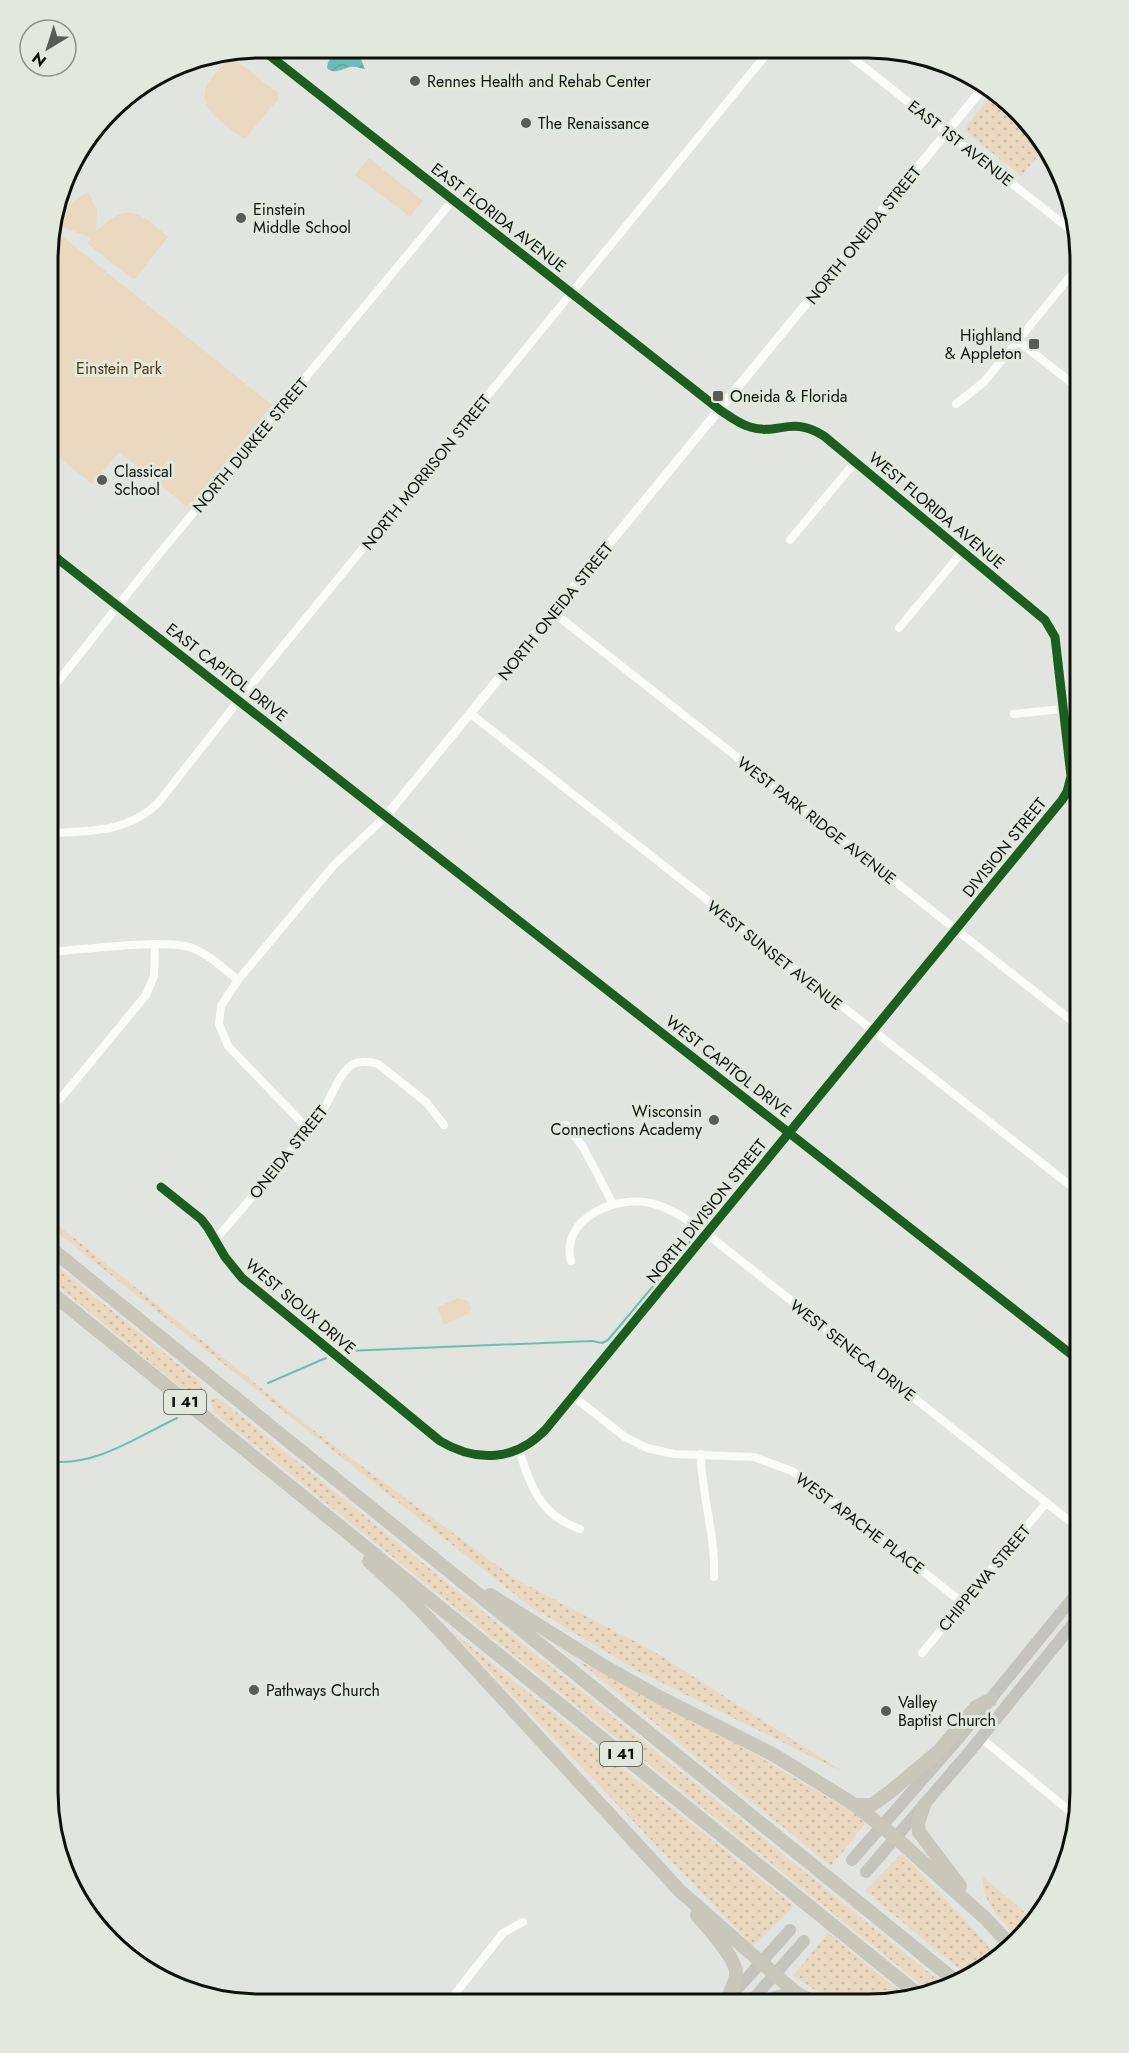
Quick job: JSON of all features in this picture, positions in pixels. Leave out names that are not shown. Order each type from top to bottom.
[{"type":"highway","name":"I 41","points":[[58,1254],[951,1977]]},
{"type":"highway","name":"I 41","points":[[58,1299],[912,1990]]},
{"type":"highway","points":[[322,1512],[343,1538],[407,1596],[446,1637],[680,1891],[735,1966],[736,1977],[729,1994]]},
{"type":"highway","points":[[440,1565],[464,1573],[501,1602],[602,1665],[788,1763],[855,1805],[895,1837],[986,1919]]},
{"type":"highway","points":[[855,1805],[872,1805],[890,1792],[940,1750],[976,1707],[990,1700]]},
{"type":"highway","points":[[924,1805],[918,1823],[920,1834],[986,1919],[1006,1940]]},
{"type":"highway","points":[[680,1891],[760,1963],[799,1994]]},
{"type":"highway","points":[[789,1994],[795,1992]]},
{"type":"main road","points":[[852,1860],[990,1700],[1070,1602]]},
{"type":"main road","points":[[866,1872],[981,1738],[1070,1628]]},
{"type":"main road","points":[[733,1994],[790,1930]]},
{"type":"main road","points":[[758,1994],[804,1941]]},
{"type":"street","name":"NORTH MORRISON STREET","points":[[58,832],[97,830],[127,824],[148,813],[158,803],[239,700],[763,58]]},
{"type":"street","name":"EAST 1ST AVENUE","points":[[853,58],[1068,228]]},
{"type":"street","name":"EAST FLORIDA AVENUE","points":[[274,59],[720,410]]},
{"type":"street","name":"NORTH ONEIDA STREET","points":[[308,1129],[228,1046],[219,1024],[221,1006],[238,980],[334,865],[386,816],[471,714],[980,92]]},
{"type":"street","name":"NORTH DURKEE STREET","points":[[58,682],[118,605],[453,200]]},
{"type":"street","points":[[956,404],[984,382],[1070,277]]},
{"type":"street","points":[[1018,341],[1070,381]]},
{"type":"street","name":"WEST FLORIDA AVENUE","points":[[720,410],[749,427],[763,429],[793,425],[815,430],[1045,620],[1055,637],[1064,709]]},
{"type":"street","points":[[790,540],[855,462]]},
{"type":"street","points":[[899,628],[963,551]]},
{"type":"street","name":"EAST CAPITOL DRIVE","points":[[58,559],[386,816]]},
{"type":"street","name":"WEST PARK RIDGE AVENUE","points":[[554,613],[1070,1019]]},
{"type":"street","points":[[1014,714],[1064,709]]},
{"type":"street","name":"DIVISION STREET","points":[[1064,709],[1070,756]]},
{"type":"street","name":"WEST SUNSET AVENUE","points":[[471,714],[1070,1185]]},
{"type":"street","name":"DIVISION STREET","points":[[956,930],[1067,792],[1070,780]]},
{"type":"street","name":"WEST CAPITOL DRIVE","points":[[386,816],[1070,1353]]},
{"type":"street","name":"NORTH DIVISION STREET","points":[[519,1450],[538,1438],[574,1397],[956,930]]},
{"type":"street","points":[[58,951],[155,944],[177,945],[192,948],[213,960],[238,980]]},
{"type":"street","points":[[58,1100],[146,995],[154,976],[155,944]]},
{"type":"street","name":"ONEIDA STREET","points":[[216,1239],[308,1129],[330,1100],[342,1076],[356,1062],[369,1061],[378,1064],[426,1102],[444,1125]]},
{"type":"street","points":[[567,1125],[583,1147],[613,1204],[589,1216],[574,1231],[569,1240],[568,1252],[571,1261]]},
{"type":"street","name":"WEST SIOUX DRIVE","points":[[160,1187],[201,1219],[216,1239],[225,1257],[243,1278],[440,1440],[455,1450],[471,1455],[486,1456],[519,1450]]},
{"type":"street","name":"WEST SENECA DRIVE","points":[[613,1204],[631,1202],[659,1206],[674,1212],[707,1234],[1070,1522]]},
{"type":"street","name":"WEST APACHE PLACE","points":[[574,1397],[625,1437],[647,1448],[674,1454],[754,1457],[792,1471],[963,1603]]},
{"type":"street","points":[[519,1450],[540,1500],[559,1520],[580,1529]]},
{"type":"street","points":[[701,1454],[703,1487],[714,1551],[714,1576]]},
{"type":"street","name":"CHIPPEWA STREET","points":[[922,1653],[1046,1503]]},
{"type":"street","points":[[981,1738],[1069,1811]]},
{"type":"street","points":[[455,1994],[503,1933],[523,1922]]},
{"type":"green space","points":[[236,60],[278,93],[278,99],[245,139],[208,108],[205,91],[209,82],[226,61]]},
{"type":"green space","points":[[989,99],[1020,127],[1040,154],[1021,176],[964,130]]},
{"type":"green space","points":[[369,158],[423,201],[410,217],[355,175]]},
{"type":"green space","points":[[88,191],[97,210],[96,232],[116,216],[133,213],[149,221],[168,237],[136,278],[131,278],[87,243],[91,238],[62,226],[66,207]]},
{"type":"green space","name":"Einstein Park","points":[[60,235],[272,405],[189,508],[119,452],[92,484],[58,456]]},
{"type":"green space","points":[[58,1225],[322,1437],[517,1580],[653,1651],[845,1773],[638,1671],[531,1607],[58,1233]]},
{"type":"green space","points":[[58,1267],[198,1380],[204,1390],[196,1396],[181,1388],[58,1286]]},
{"type":"green space","points":[[458,1298],[468,1301],[471,1309],[469,1313],[444,1325],[437,1307]]},
{"type":"green space","points":[[217,1398],[225,1403],[940,1981],[924,1987],[215,1413],[210,1402]]},
{"type":"green space","points":[[449,1629],[794,1906],[753,1946]]},
{"type":"green space","points":[[577,1660],[717,1732],[857,1815],[865,1824],[831,1866]]},
{"type":"green space","points":[[902,1853],[993,1951],[962,1971],[865,1891]]},
{"type":"green space","points":[[983,1877],[1028,1916],[1013,1933],[994,1911],[983,1886]]},
{"type":"green space","points":[[828,1933],[901,1992],[822,1994],[793,1976]]},
{"type":"water","points":[[331,59],[361,59],[365,69],[352,67],[335,71],[327,68]]},
{"type":"waterway","points":[[346,1351],[592,1341],[602,1343],[608,1340],[695,1236]]},
{"type":"waterway","points":[[268,1383],[326,1358]]},
{"type":"waterway","points":[[58,1462],[82,1460],[115,1449],[177,1418]]},
{"type":"cycle path","points":[[274,59],[720,410],[750,427],[769,429],[802,427],[824,436],[1045,620],[1055,637],[1070,767]]},
{"type":"cycle path","points":[[58,559],[1070,1353]]},
{"type":"cycle path","points":[[161,1187],[201,1219],[225,1257],[242,1278],[440,1441],[468,1453],[482,1455],[509,1453],[534,1440],[546,1429],[1062,800],[1070,780]]},
{"type":"place","name":"Rennes Health and Rehab Center","points":[[415,81]]},
{"type":"place","name":"The Renaissance","points":[[526,123]]},
{"type":"place","name":"Einstein Middle School","points":[[241,218]]},
{"type":"place","name":"Highland & Appleton","points":[[1034,344]]},
{"type":"place","name":"Oneida & Florida","points":[[718,396]]},
{"type":"place","name":"Classical School","points":[[102,480]]},
{"type":"place","name":"Wisconsin Connections Academy","points":[[714,1120]]},
{"type":"place","name":"Pathways Church","points":[[254,1690]]},
{"type":"place","name":"Valley Baptist Church","points":[[886,1711]]}]
